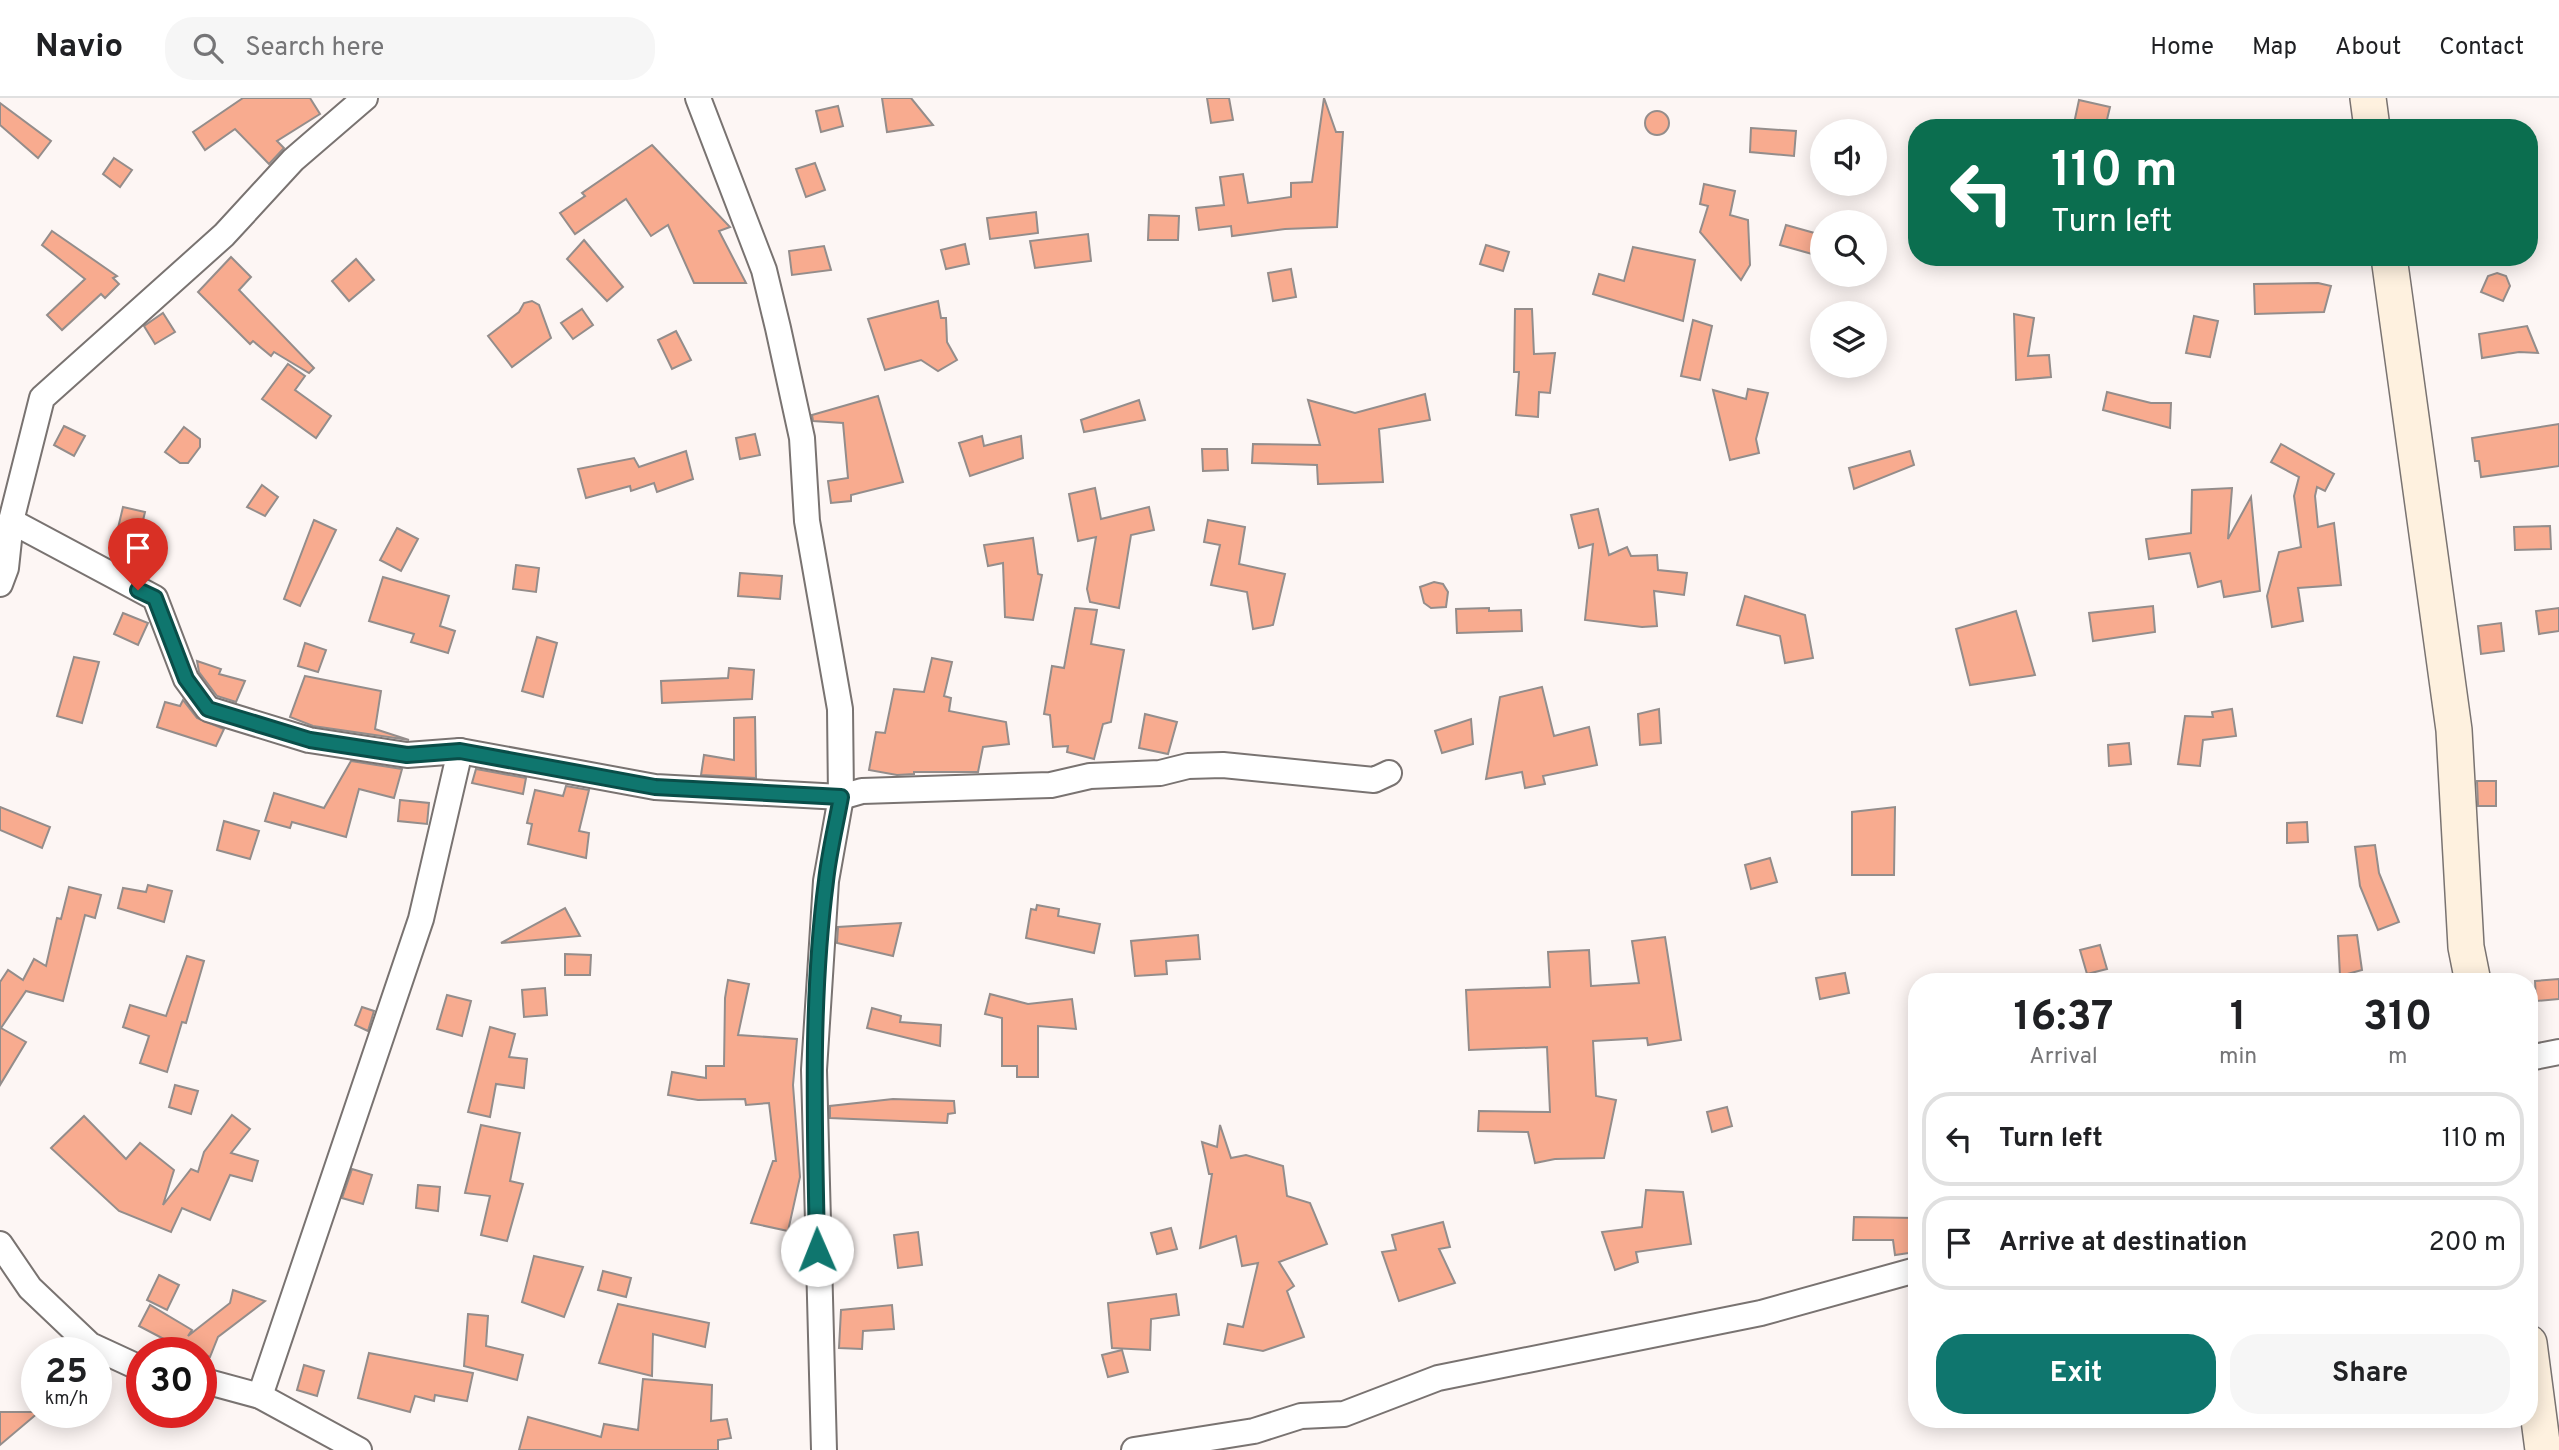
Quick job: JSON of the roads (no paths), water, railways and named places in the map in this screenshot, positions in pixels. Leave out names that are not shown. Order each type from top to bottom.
[{"type":"street","points":[[0,584],[6,568],[11,521],[42,398],[225,235],[293,160],[365,98]]},
{"type":"street","points":[[698,98],[764,271],[802,438],[807,521],[841,709],[841,797],[826,881],[814,1070],[824,1450]]},
{"type":"street","points":[[2368,98],[2371,119]]},
{"type":"street","points":[[2390,266],[2454,730],[2466,947],[2471,973]]},
{"type":"street","points":[[11,521],[155,598],[186,679],[208,709],[310,740],[407,755],[460,751],[655,787],[841,797],[862,791],[1051,785],[1090,776],[1160,773],[1188,766],[1272,768],[1374,780],[1389,773]]},
{"type":"street","points":[[260,1396],[421,919],[460,751]]},
{"type":"street","points":[[2538,1056],[2559,1052]]},
{"type":"street","points":[[0,1244],[30,1288],[90,1345],[126,1362]]},
{"type":"street","points":[[1134,1450],[1254,1431],[1301,1416],[1344,1414],[1438,1378],[1761,1313],[1908,1272]]},
{"type":"street","points":[[2538,1370],[2547,1396],[2543,1450]]},
{"type":"street","points":[[217,1384],[260,1396],[359,1450]]}]
